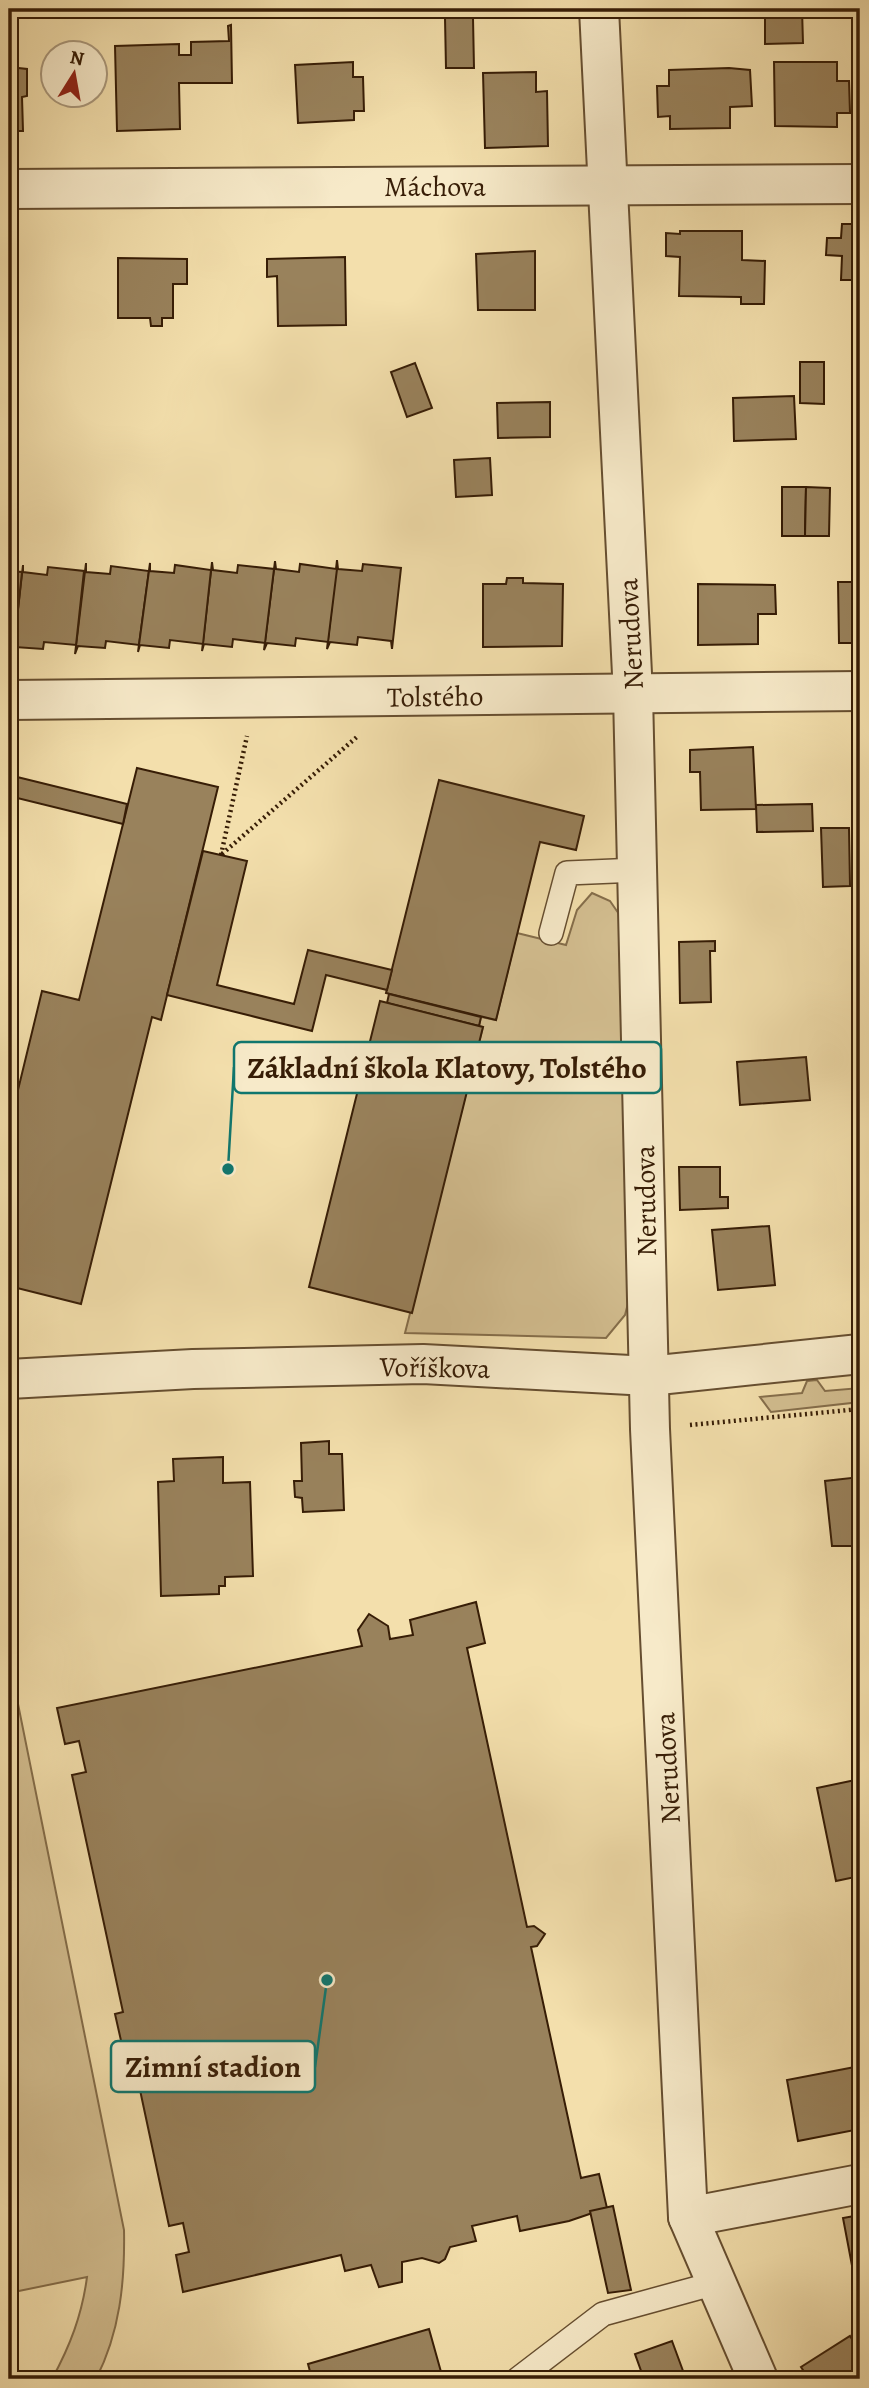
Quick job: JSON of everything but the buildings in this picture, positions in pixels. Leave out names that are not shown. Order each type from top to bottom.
[{"type":"street","name":"Nerudova","points":[[599,9],[634,695],[650,1429],[688,2217],[758,2379]]},
{"type":"street","name":"Máchova","points":[[9,190],[860,184]]},
{"type":"street","name":"Tolstého","points":[[9,700],[860,691]]},
{"type":"street","name":"Voříškova","points":[[9,1378],[193,1369],[423,1364],[649,1376],[860,1354]]},
{"type":"street","points":[[688,2217],[860,2184]]},
{"type":"lane","points":[[551,933],[567,873],[638,870]]},
{"type":"lane","points":[[517,2379],[603,2314],[716,2283]]},
{"type":"path","points":[[249,725],[222,855],[363,733]]},
{"type":"path","points":[[650,1429],[860,1409]]},
{"type":"shaded area","points":[[592,893],[610,901],[621,917],[634,1280],[625,1315],[606,1338],[405,1333],[483,1027],[479,1026],[481,1017],[496,1020],[517,933],[566,945],[577,910]]},
{"type":"shaded area","points":[[817,1380],[825,1391],[860,1388],[860,1402],[771,1412],[760,1397],[802,1393],[807,1381]]},
{"type":"shaded area","points":[[9,1674],[16,1694],[124,2230],[123,2269],[116,2325],[96,2379],[52,2379],[74,2330],[87,2277],[9,2293]]},
{"type":"place","name":"Základní škola Klatovy, Tolstého","points":[[228,1169]]},
{"type":"place","name":"Zimní stadion","points":[[327,1980]]}]
